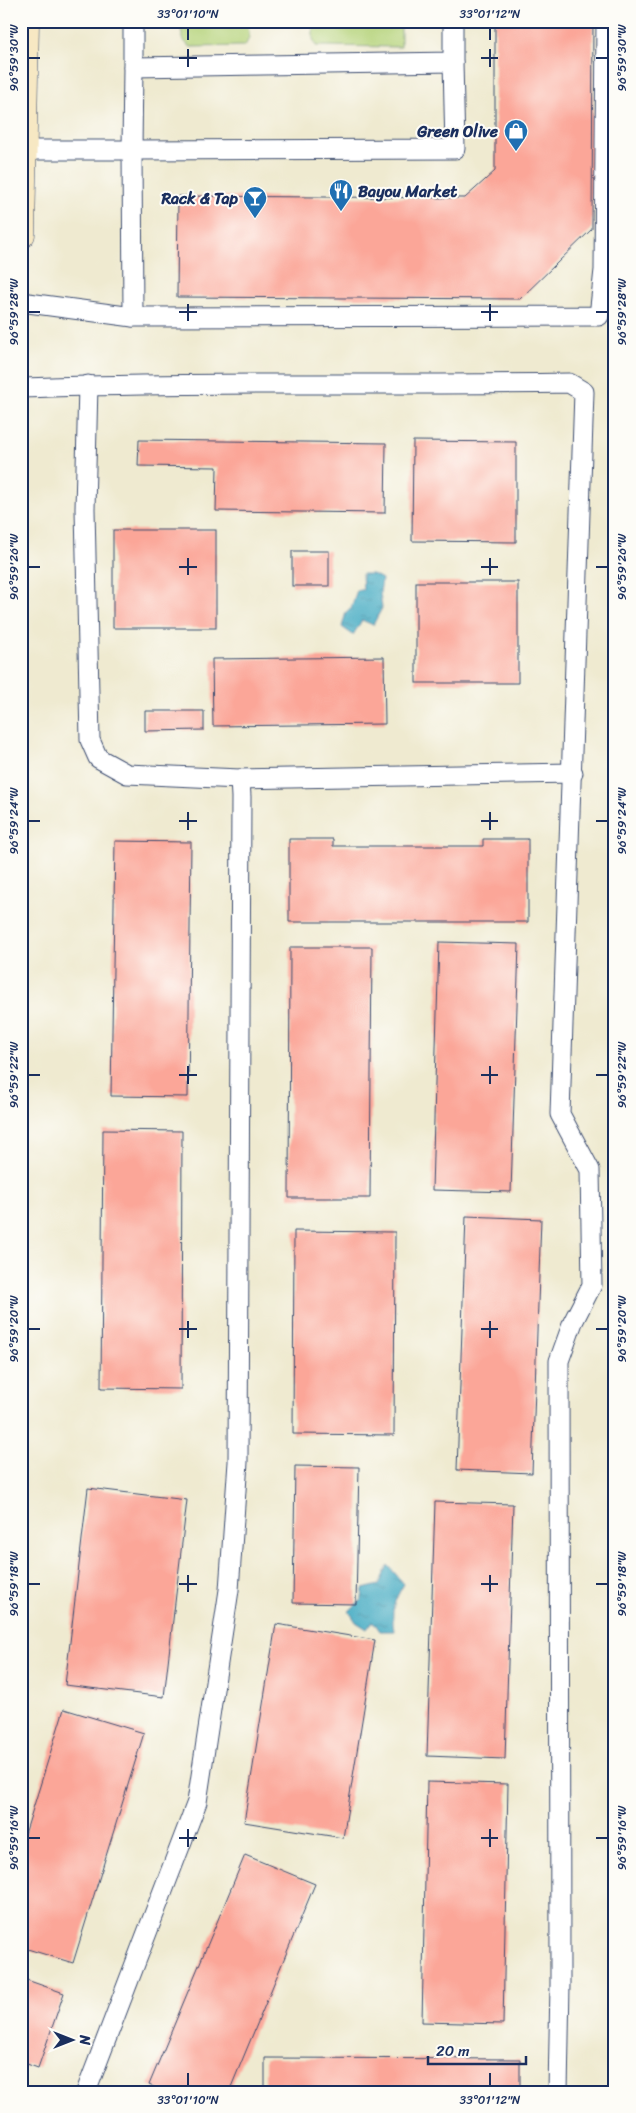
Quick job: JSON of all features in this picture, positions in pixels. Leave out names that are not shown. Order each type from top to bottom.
[{"type":"street","points":[[21,234],[25,21]]},
{"type":"lane","points":[[133,21],[133,317]]},
{"type":"lane","points":[[22,150],[455,149],[454,21]]},
{"type":"lane","points":[[21,302],[133,317],[600,316],[604,270],[606,21]]},
{"type":"lane","points":[[133,68],[453,62]]},
{"type":"lane","points":[[21,388],[88,385],[432,386],[569,383],[584,392],[573,773],[560,1114],[590,1170],[592,1285],[573,1322],[559,1361],[560,1984],[558,2092]]},
{"type":"lane","points":[[88,385],[85,509],[90,740],[98,758],[127,774],[240,779],[573,773]]},
{"type":"lane","points":[[86,2092],[198,1802],[229,1590],[238,1462],[242,798],[240,779]]},
{"type":"green space","points":[[181,21],[248,21],[249,38],[245,46],[191,47],[183,39]]},
{"type":"green space","points":[[313,21],[401,21],[401,47],[316,46],[313,39]]},
{"type":"water","points":[[362,574],[373,574],[382,579],[380,593],[382,608],[373,625],[362,620],[353,635],[342,627],[346,612],[351,608],[357,590],[363,590]]},
{"type":"water","points":[[388,1565],[404,1584],[394,1606],[394,1631],[380,1631],[373,1621],[367,1629],[356,1622],[349,1611],[362,1599],[363,1589],[379,1585]]},
{"type":"building","points":[[495,21],[593,21],[592,229],[520,299],[177,297],[178,196],[465,198],[495,171]]},
{"type":"building","points":[[139,440],[386,443],[385,513],[216,511],[217,467],[138,466]]},
{"type":"building","points":[[413,441],[516,442],[516,542],[412,541]]},
{"type":"building","points":[[113,530],[216,530],[216,628],[113,628]]},
{"type":"building","points":[[292,551],[329,551],[329,586],[292,586]]},
{"type":"building","points":[[416,582],[518,582],[518,683],[416,683]]},
{"type":"building","points":[[384,657],[385,724],[213,726],[212,659]]},
{"type":"building","points":[[145,711],[204,711],[204,730],[145,731]]},
{"type":"building","points":[[289,839],[333,839],[333,846],[483,846],[483,839],[528,839],[528,922],[289,922]]},
{"type":"building","points":[[115,841],[191,842],[188,1097],[111,1096]]},
{"type":"building","points":[[439,942],[519,944],[511,1192],[432,1190]]},
{"type":"building","points":[[290,947],[372,947],[370,1198],[289,1198]]},
{"type":"building","points":[[103,1130],[182,1131],[181,1389],[101,1388]]},
{"type":"building","points":[[466,1216],[541,1219],[532,1473],[457,1470]]},
{"type":"building","points":[[294,1231],[395,1232],[394,1435],[293,1434]]},
{"type":"building","points":[[295,1466],[359,1467],[356,1604],[293,1603]]},
{"type":"building","points":[[88,1488],[187,1500],[164,1697],[65,1685]]},
{"type":"building","points":[[435,1502],[513,1504],[505,1759],[427,1756]]},
{"type":"building","points":[[276,1624],[375,1640],[343,1838],[244,1822]]},
{"type":"building","points":[[64,1709],[144,1733],[73,1963],[21,1947],[21,1847]]},
{"type":"building","points":[[427,1782],[508,1784],[503,2024],[422,2022]]},
{"type":"building","points":[[245,1855],[315,1884],[229,2092],[165,2092],[149,2085]]},
{"type":"building","points":[[21,1978],[64,1993],[38,2068],[27,2064],[22,2079]]},
{"type":"building","points":[[265,2058],[520,2059],[520,2092],[265,2092]]},
{"type":"place","name":"Green Olive","points":[[516,152]]},
{"type":"place","name":"Bayou Market","points":[[341,212]]},
{"type":"place","name":"Rack & Tap","points":[[255,219]]}]
